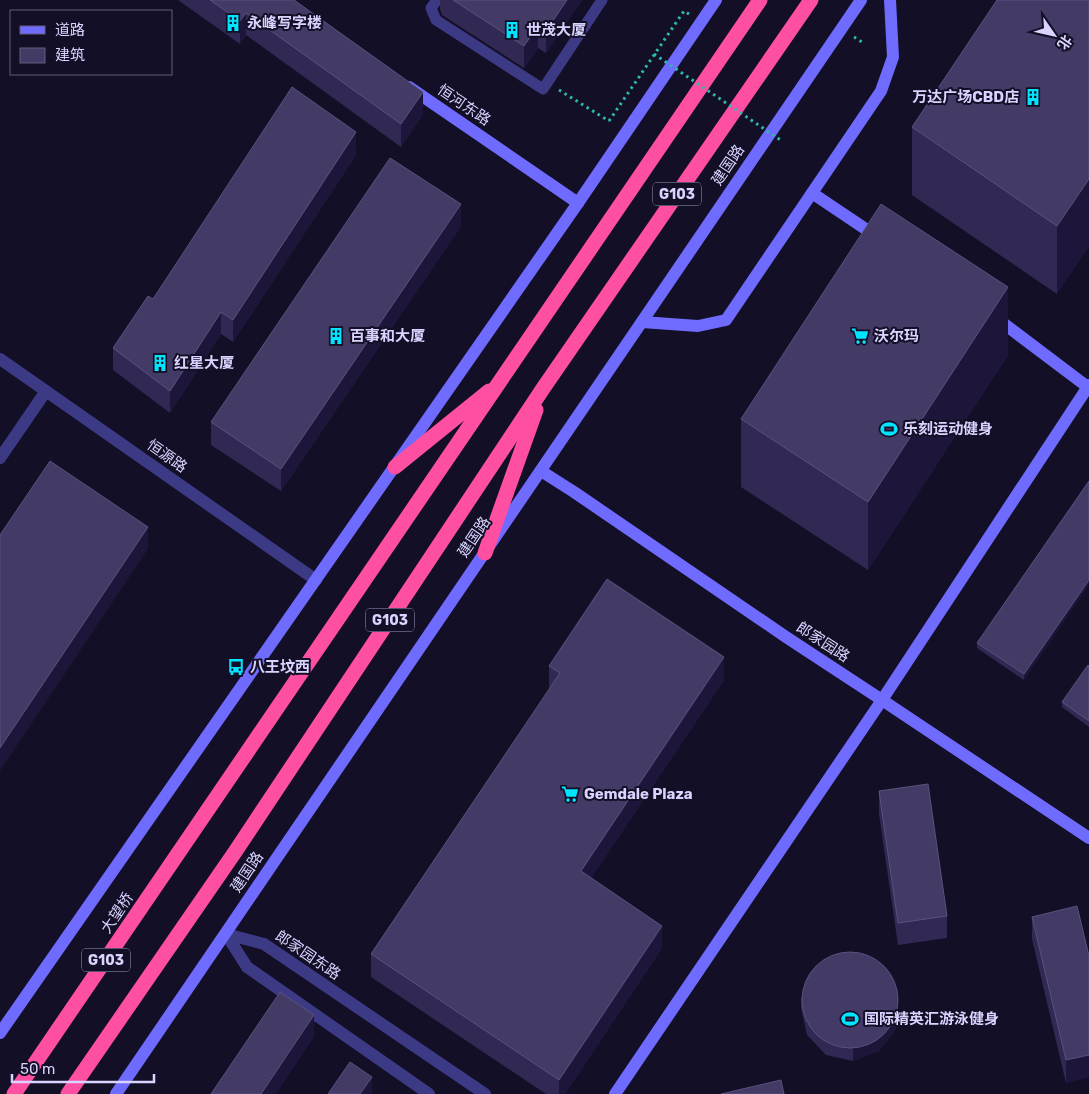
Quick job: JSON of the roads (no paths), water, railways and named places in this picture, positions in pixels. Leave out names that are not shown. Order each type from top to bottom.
[{"type":"highway","name":"G103","points":[[502,380],[760,0]]},
{"type":"highway","name":"建国路","points":[[68,1094],[235,852],[544,387],[811,0]]},
{"type":"highway","points":[[395,467],[502,380]]},
{"type":"highway","name":"大望桥","points":[[14,1094],[502,380]]},
{"type":"highway","points":[[485,553],[544,387]]},
{"type":"street","points":[[0,1033],[578,203],[716,0]]},
{"type":"street","name":"建国路","points":[[116,1094],[861,0]]},
{"type":"street","points":[[642,322],[698,326],[726,320],[881,91],[893,57],[890,0]]},
{"type":"street","name":"恒河东路","points":[[397,79],[578,203]]},
{"type":"street","points":[[812,193],[886,242]]},
{"type":"street","points":[[615,1094],[882,700],[1088,386],[984,309]]},
{"type":"street","name":"恒源路","points":[[0,359],[316,580]]},
{"type":"street","points":[[0,458],[46,391]]},
{"type":"street","name":"郎家园路","points":[[541,471],[786,637],[1089,838]]},
{"type":"street","points":[[226,934],[247,967],[430,1094]]},
{"type":"street","name":"郎家园东路","points":[[226,934],[264,944],[485,1094]]},
{"type":"lane","points":[[437,0],[432,8],[436,20],[543,89],[602,0]]},
{"type":"place","name":"永峰写字楼","points":[[233,23]]},
{"type":"place","name":"世茂大厦","points":[[512,30]]},
{"type":"place","name":"万达广场CBD店","points":[[1033,97]]},
{"type":"place","name":"百事和大厦","points":[[336,336]]},
{"type":"place","name":"沃尔玛","points":[[860,336]]},
{"type":"place","name":"红星大厦","points":[[160,363]]},
{"type":"place","name":"乐刻运动健身","points":[[889,429]]},
{"type":"place","name":"八王坟西","points":[[236,667]]},
{"type":"place","name":"Gemdale Plaza","points":[[570,794]]},
{"type":"place","name":"国际精英汇游泳健身","points":[[850,1019]]}]
